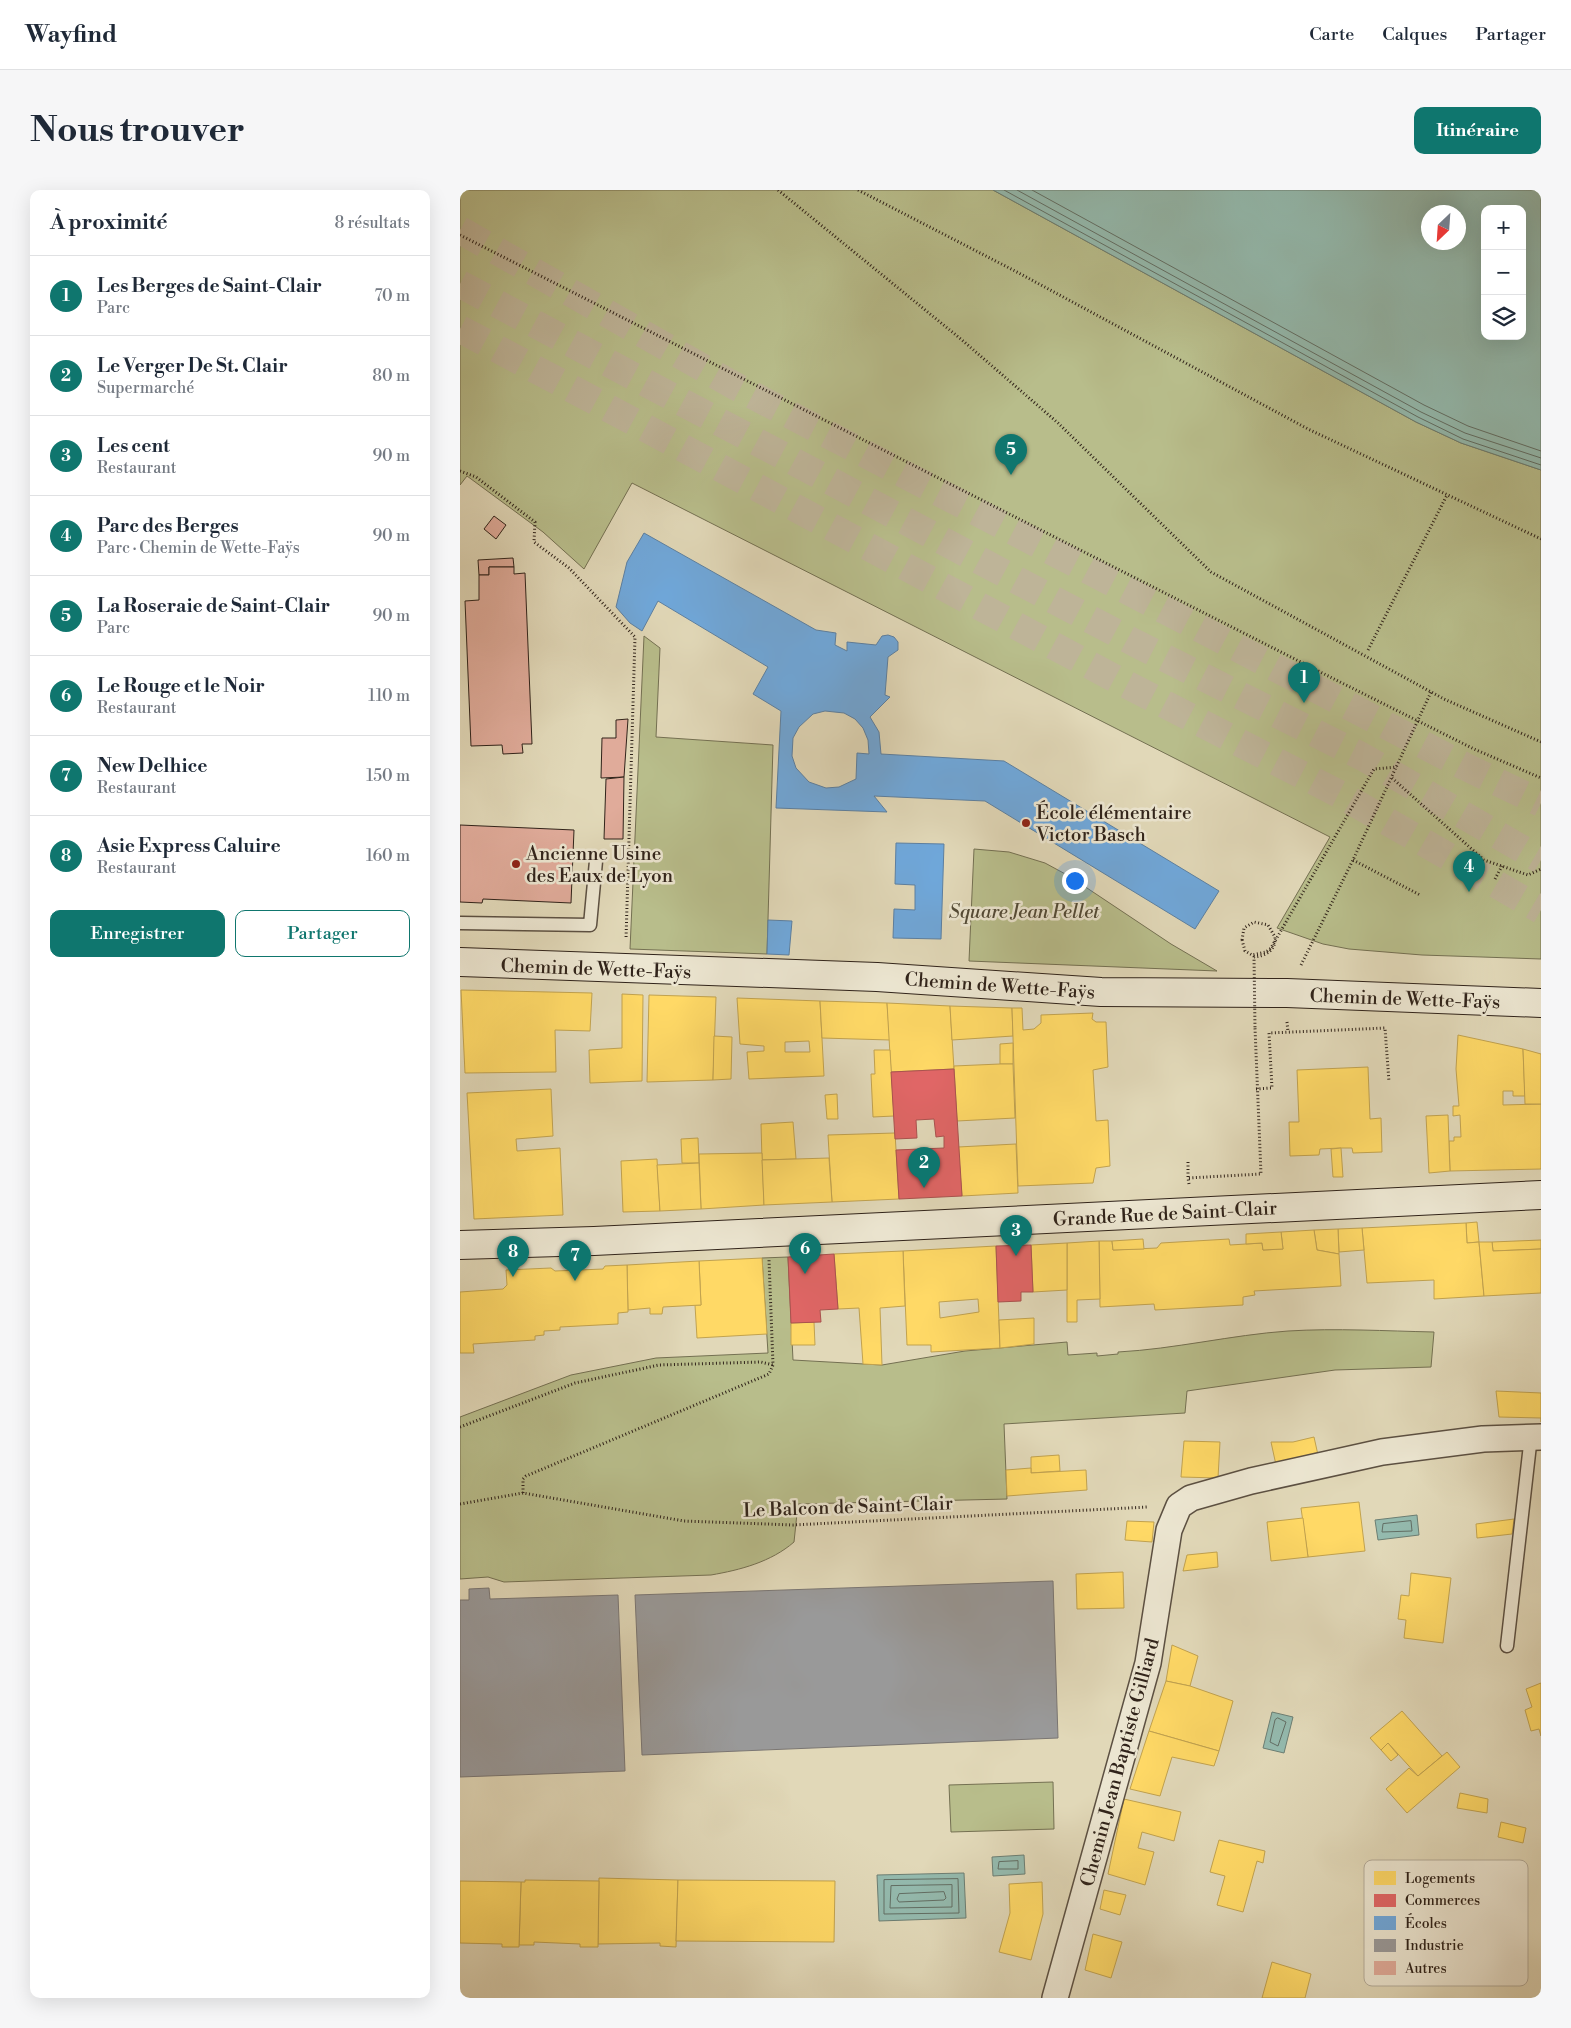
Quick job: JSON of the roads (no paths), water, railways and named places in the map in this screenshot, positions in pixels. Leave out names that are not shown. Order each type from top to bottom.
[{"type":"main road","name":"Chemin de Wette-Faÿs","points":[[460,962],[877,977],[1101,992],[1287,993],[1541,1003]]},
{"type":"main road","name":"Grande Rue de Saint-Clair","points":[[460,1245],[604,1241],[1541,1195]]},
{"type":"street","name":"Chemin Jean Baptiste Gilliard","points":[[1055,1998],[1148,1664],[1169,1530],[1179,1506],[1191,1498],[1251,1481],[1382,1452],[1455,1442],[1536,1436]]},
{"type":"lane","points":[[460,922],[590,925],[596,861]]},
{"type":"lane","points":[[1508,1646],[1536,1436]]},
{"type":"water","points":[[993,190],[1541,190],[1541,470],[1461,443],[1416,422]]},
{"type":"water","points":[[1417,1515],[1419,1535],[1378,1540],[1375,1520]]},
{"type":"water","points":[[1272,1712],[1293,1717],[1284,1753],[1263,1748]]},
{"type":"water","points":[[1024,1855],[1025,1874],[993,1876],[992,1857]]},
{"type":"water","points":[[964,1873],[966,1918],[879,1921],[877,1875]]},
{"type":"tunnel","points":[[460,230],[735,386],[1464,766],[1541,803]]},
{"type":"tunnel","points":[[460,284],[1135,643],[1363,757],[1541,860]]},
{"type":"tunnel","points":[[460,329],[1116,679],[1343,796],[1541,910]]},
{"type":"place","name":"La Roseraie de Saint-Clair","points":[[1011,475]]},
{"type":"place","name":"Les Berges de Saint-Clair","points":[[1304,703]]},
{"type":"place","name":"École élémentaire Victor Basch","points":[[1026,823]]},
{"type":"place","name":"Ancienne Usine des Eaux de Lyon","points":[[516,864]]},
{"type":"place","name":"Parc des Berges","points":[[1469,892]]},
{"type":"place","name":"Le Verger De St. Clair","points":[[924,1188]]},
{"type":"place","name":"Les cent","points":[[1016,1256]]},
{"type":"place","name":"Le Rouge et le Noir","points":[[805,1274]]},
{"type":"place","name":"Asie Express Caluire","points":[[513,1277]]},
{"type":"place","name":"New Delhice","points":[[575,1281]]},
{"type":"park label","name":"Square Jean Pellet","points":[[1024,911]]}]
